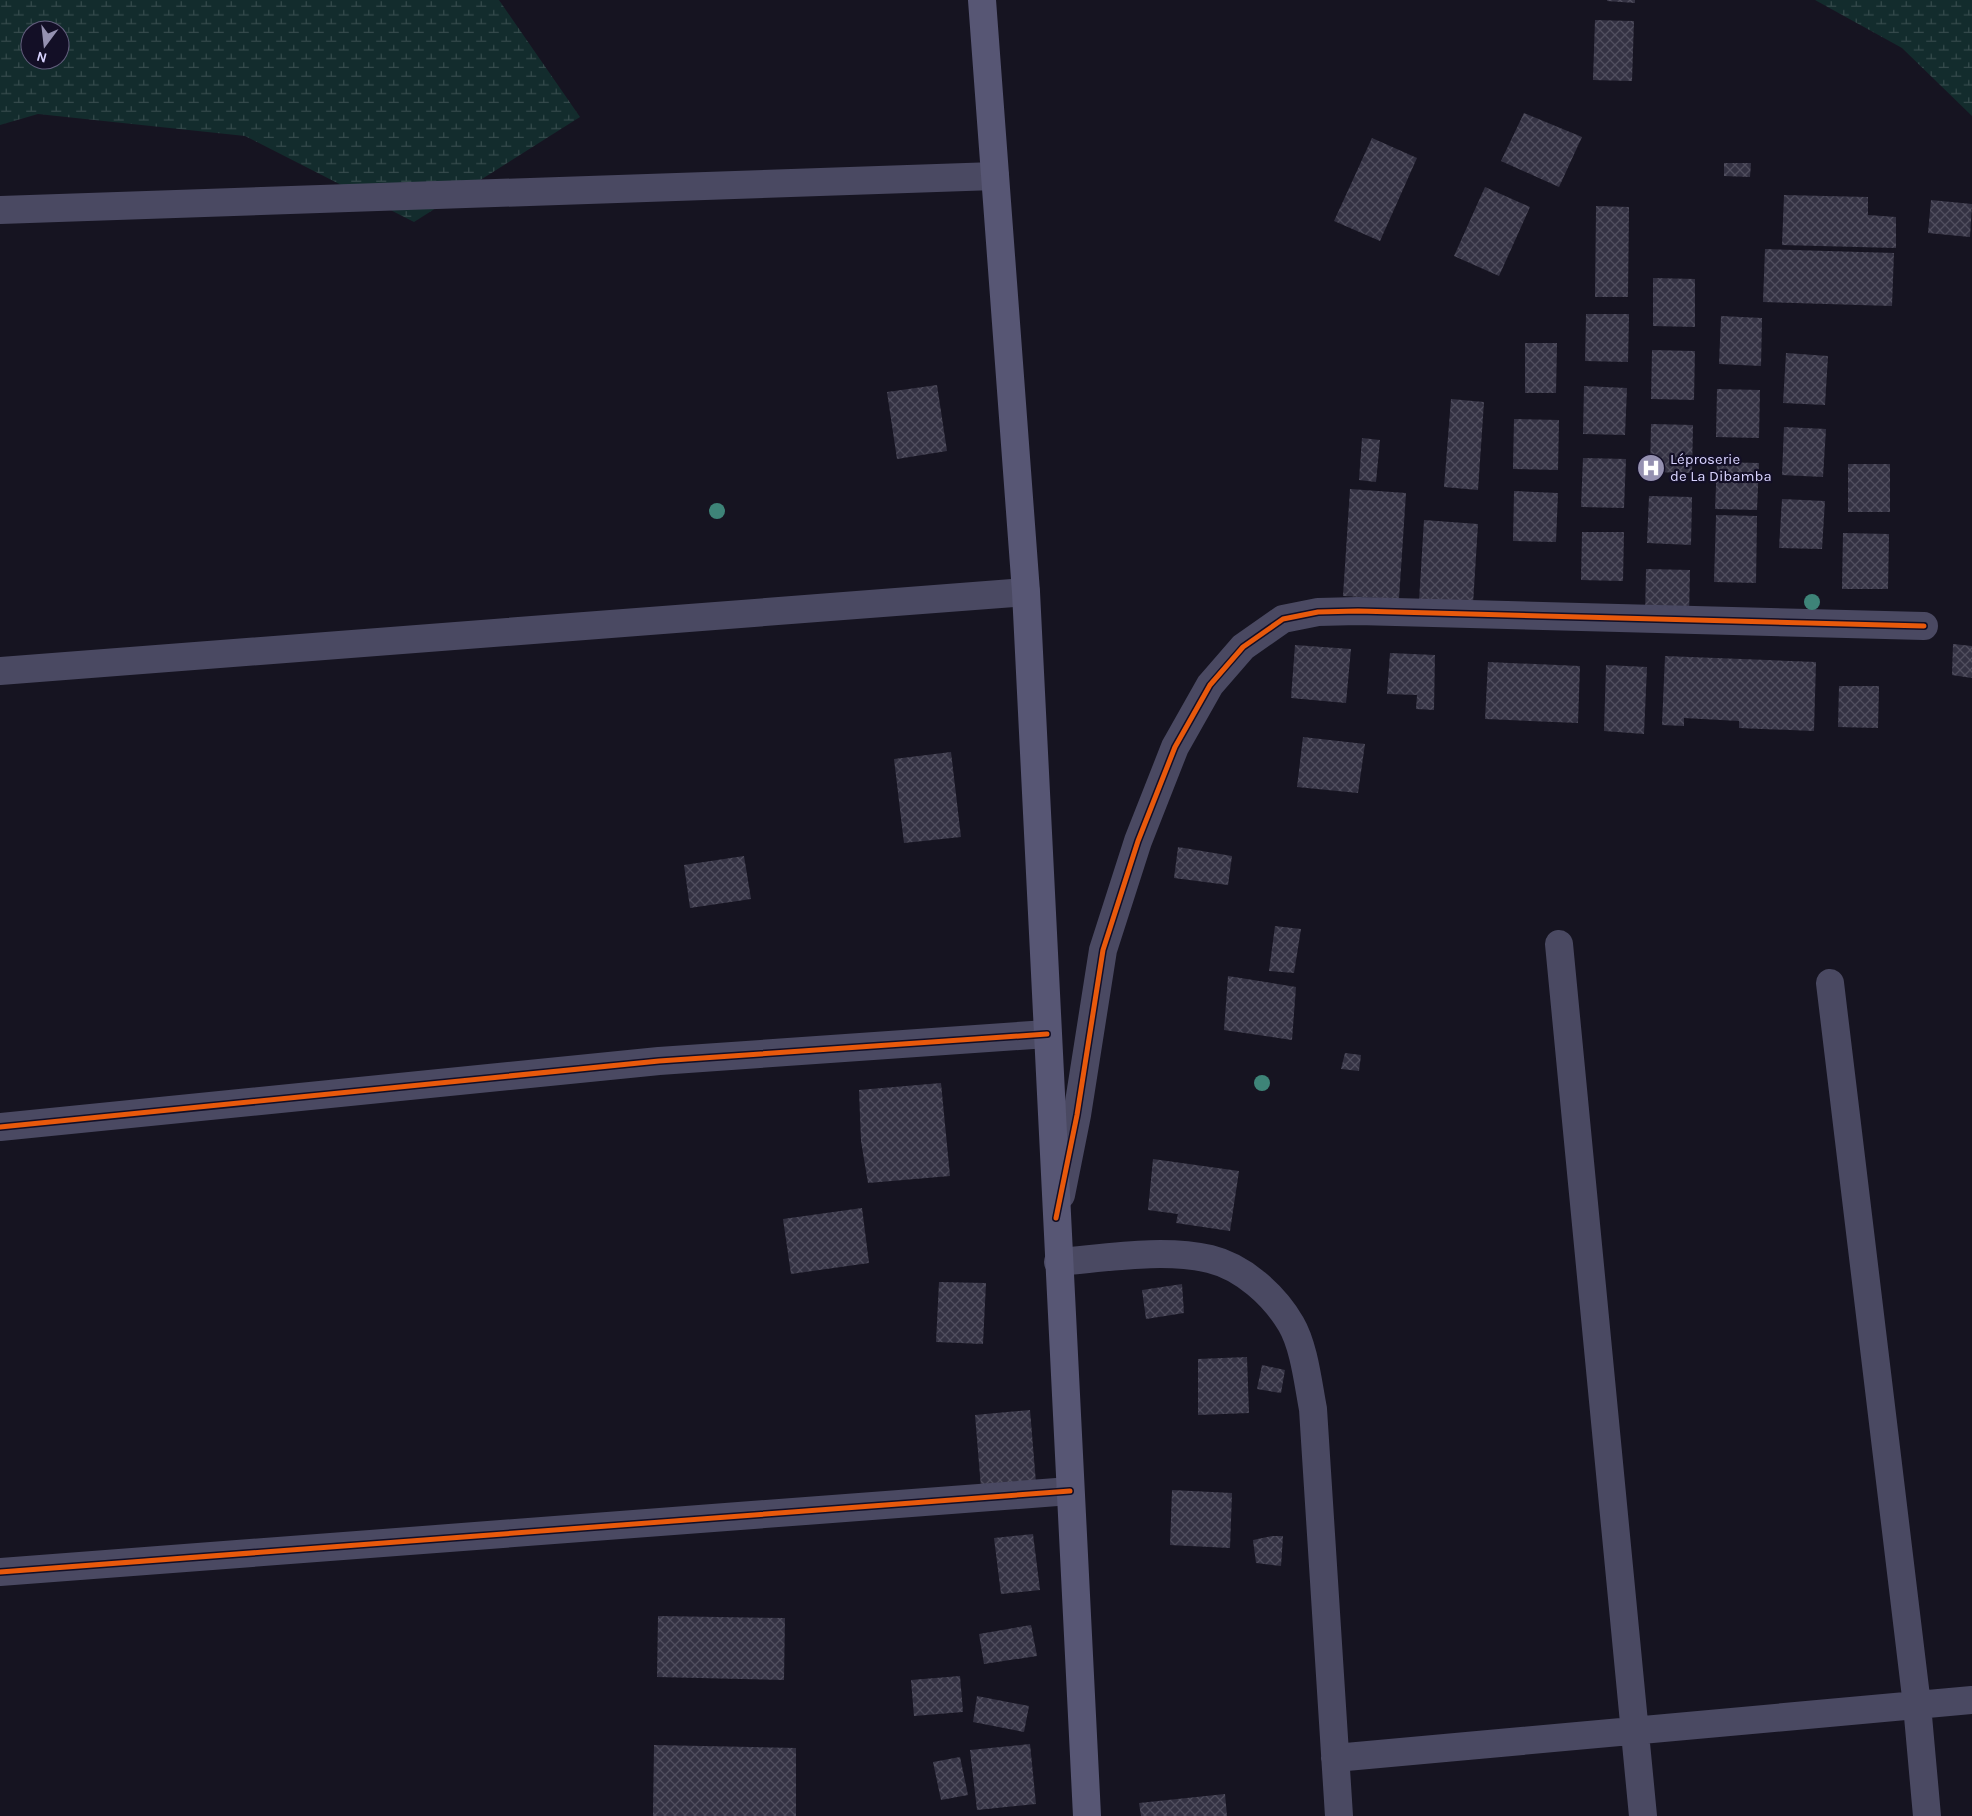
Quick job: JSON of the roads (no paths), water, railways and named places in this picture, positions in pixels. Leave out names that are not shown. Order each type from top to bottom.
[{"type":"main road","points":[[982,0],[1026,592],[1087,1816]]},
{"type":"street","points":[[0,210],[995,176]]},
{"type":"street","points":[[0,671],[1026,592]]},
{"type":"street","points":[[1056,1218],[1076,1115],[1103,950],[1138,841],[1174,747],[1210,685],[1243,647],[1283,619],[1318,612],[1358,610],[1924,626]]},
{"type":"street","points":[[1559,944],[1643,1816]]},
{"type":"street","points":[[1830,983],[1916,1705],[1927,1816]]},
{"type":"street","points":[[0,1127],[659,1061],[1047,1034]]},
{"type":"street","points":[[1058,1262],[1167,1254],[1211,1259],[1242,1272],[1270,1296],[1292,1325],[1304,1362],[1313,1409],[1336,1758],[1338,1816]]},
{"type":"street","points":[[0,1572],[1070,1491]]},
{"type":"street","points":[[1336,1758],[1972,1700]]},
{"type":"place","name":"Léproserie de La Dibamba","points":[[1651,468]]}]
